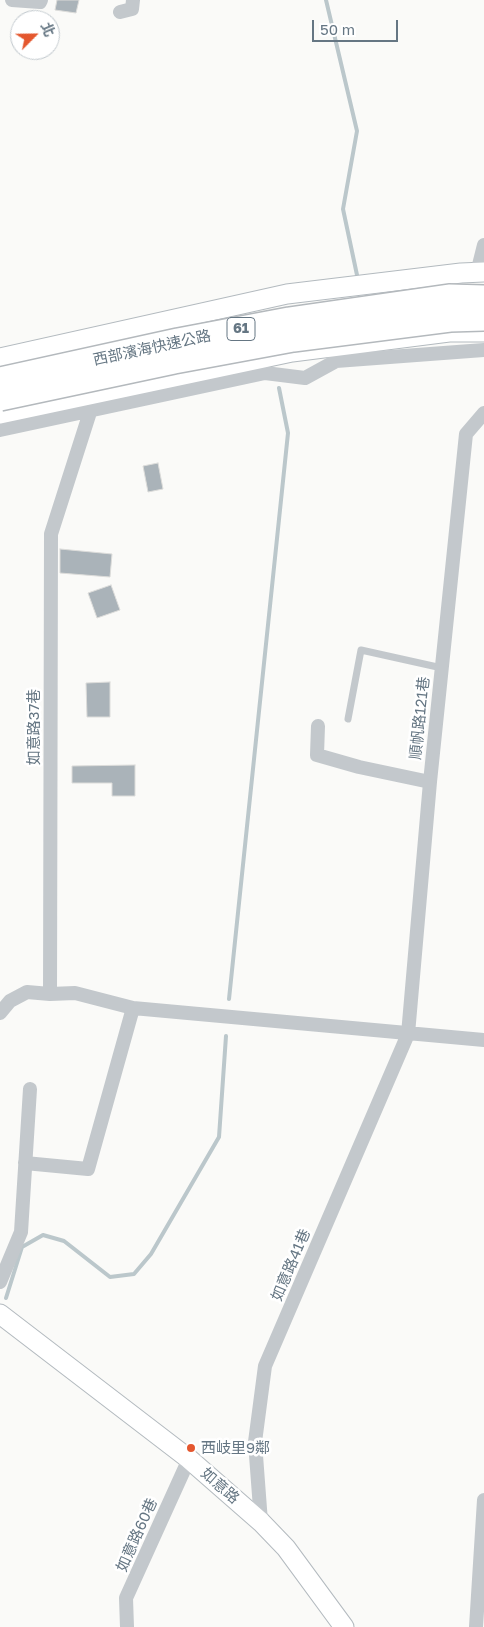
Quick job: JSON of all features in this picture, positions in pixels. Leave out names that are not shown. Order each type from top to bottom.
[{"type":"highway","name":"西部濱海快速公路","points":[[0,380],[178,341],[289,320],[449,297],[484,298]]},
{"type":"highway","name":"西部濱海快速公路","points":[[0,398],[174,361],[293,339],[450,319],[484,318]]},
{"type":"street","points":[[12,0],[40,2],[41,0]]},
{"type":"street","points":[[120,12],[132,9],[133,0]]},
{"type":"street","points":[[0,358],[287,294],[461,273],[482,268],[484,246]]},
{"type":"street","points":[[0,414],[292,352],[450,332],[484,332]]},
{"type":"street","points":[[0,430],[265,373],[305,378],[336,361],[484,350]]},
{"type":"street","name":"如意路37巷","points":[[50,994],[51,534],[91,409]]},
{"type":"street","name":"順帆路121巷","points":[[408,1034],[430,782],[466,434],[484,413]]},
{"type":"street","points":[[318,726],[317,755],[359,767],[430,782]]},
{"type":"street","points":[[0,1013],[10,1001],[27,992],[50,994],[75,993],[133,1008],[484,1040]]},
{"type":"street","points":[[25,1163],[88,1169],[133,1008]]},
{"type":"street","name":"如意路41巷","points":[[261,1522],[256,1442],[265,1366],[408,1034]]},
{"type":"street","points":[[0,1282],[21,1232],[30,1089]]},
{"type":"street","name":"如意路","points":[[0,1314],[188,1458],[261,1522],[286,1548],[344,1627]]},
{"type":"street","name":"如意路60巷","points":[[127,1627],[126,1598],[188,1458]]},
{"type":"street","points":[[476,1627],[484,1500]]},
{"type":"lane","points":[[348,719],[361,650],[442,668]]},
{"type":"building","points":[[57,0],[79,0],[76,13],[55,10]]},
{"type":"building","points":[[158,463],[163,489],[148,492],[143,466]]},
{"type":"building","points":[[60,549],[112,554],[110,577],[60,573]]},
{"type":"building","points":[[111,585],[120,610],[97,618],[88,593]]},
{"type":"building","points":[[110,682],[110,717],[87,717],[86,683]]},
{"type":"building","points":[[135,765],[135,796],[112,796],[112,783],[72,783],[72,766]]},
{"type":"waterway","points":[[326,0],[357,131],[343,209],[357,275]]},
{"type":"waterway","points":[[229,999],[288,433],[279,388]]},
{"type":"waterway","points":[[6,1298],[22,1247],[43,1235],[64,1241],[110,1277],[134,1274],[151,1254],[219,1137],[226,1036]]},
{"type":"place","name":"西岐里9鄰","points":[[191,1448]]}]
